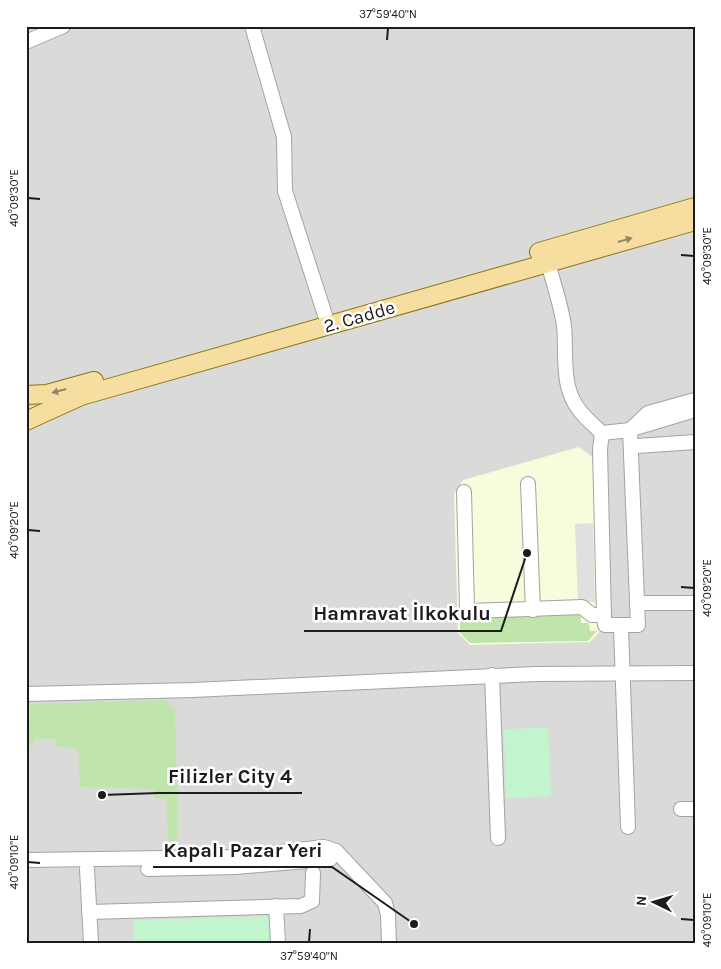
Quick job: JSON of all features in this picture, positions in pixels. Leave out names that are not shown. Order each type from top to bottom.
[{"type":"main road","name":"2. Cadde","points":[[26,395],[47,394],[695,207]]},
{"type":"main road","name":"2. Cadde","points":[[26,421],[81,396],[695,221]]},
{"type":"street","points":[[26,42],[41,31],[63,26]]},
{"type":"street","points":[[252,26],[284,137],[286,191],[302,247],[325,314]]},
{"type":"street","points":[[548,262],[563,322],[566,377],[569,392],[581,413],[602,433],[600,479],[605,625],[621,627],[638,625],[630,430],[648,413],[695,400]]},
{"type":"street","points":[[602,433],[630,430],[695,410]]},
{"type":"street","points":[[637,446],[695,442]]},
{"type":"street","points":[[528,484],[534,610]]},
{"type":"street","points":[[464,492],[467,608],[470,611],[582,607],[592,615],[604,615]]},
{"type":"street","points":[[637,604],[695,602]]},
{"type":"street","points":[[621,627],[628,827]]},
{"type":"street","points":[[26,694],[192,690],[492,675],[695,673]]},
{"type":"street","points":[[492,675],[498,838]]},
{"type":"street","points":[[26,860],[237,857],[324,847],[336,851],[385,903],[388,915],[389,943]]},
{"type":"street","points":[[26,868],[235,867],[330,859],[336,851]]},
{"type":"street","points":[[87,869],[91,943]]},
{"type":"street","points":[[89,912],[301,906],[312,901],[313,873]]},
{"type":"street","points":[[276,906],[278,943]]},
{"type":"shaded area","points":[[26,26],[695,26],[695,943],[26,943]]},
{"type":"shaded area","points":[[579,447],[596,460],[600,631],[590,642],[470,645],[458,633],[454,494],[463,480]]},
{"type":"shaded area","points":[[593,523],[595,602],[578,602],[575,524]]},
{"type":"green space","points":[[560,611],[581,613],[581,623],[589,623],[590,631],[597,631],[588,641],[470,643],[460,633],[460,613]]},
{"type":"green space","points":[[165,700],[175,709],[178,846],[169,844],[166,799],[154,798],[154,789],[80,787],[78,749],[55,746],[56,739],[35,739],[34,743],[29,745],[30,704]]},
{"type":"green space","points":[[548,728],[551,796],[506,798],[504,729]]},
{"type":"green space","points":[[270,916],[271,943],[134,943],[134,920]]},
{"type":"place","name":"Hamravat İlkokulu","points":[[527,553]]},
{"type":"place","name":"Filizler City 4","points":[[102,795]]},
{"type":"place","name":"Kapalı Pazar Yeri","points":[[414,924]]}]
